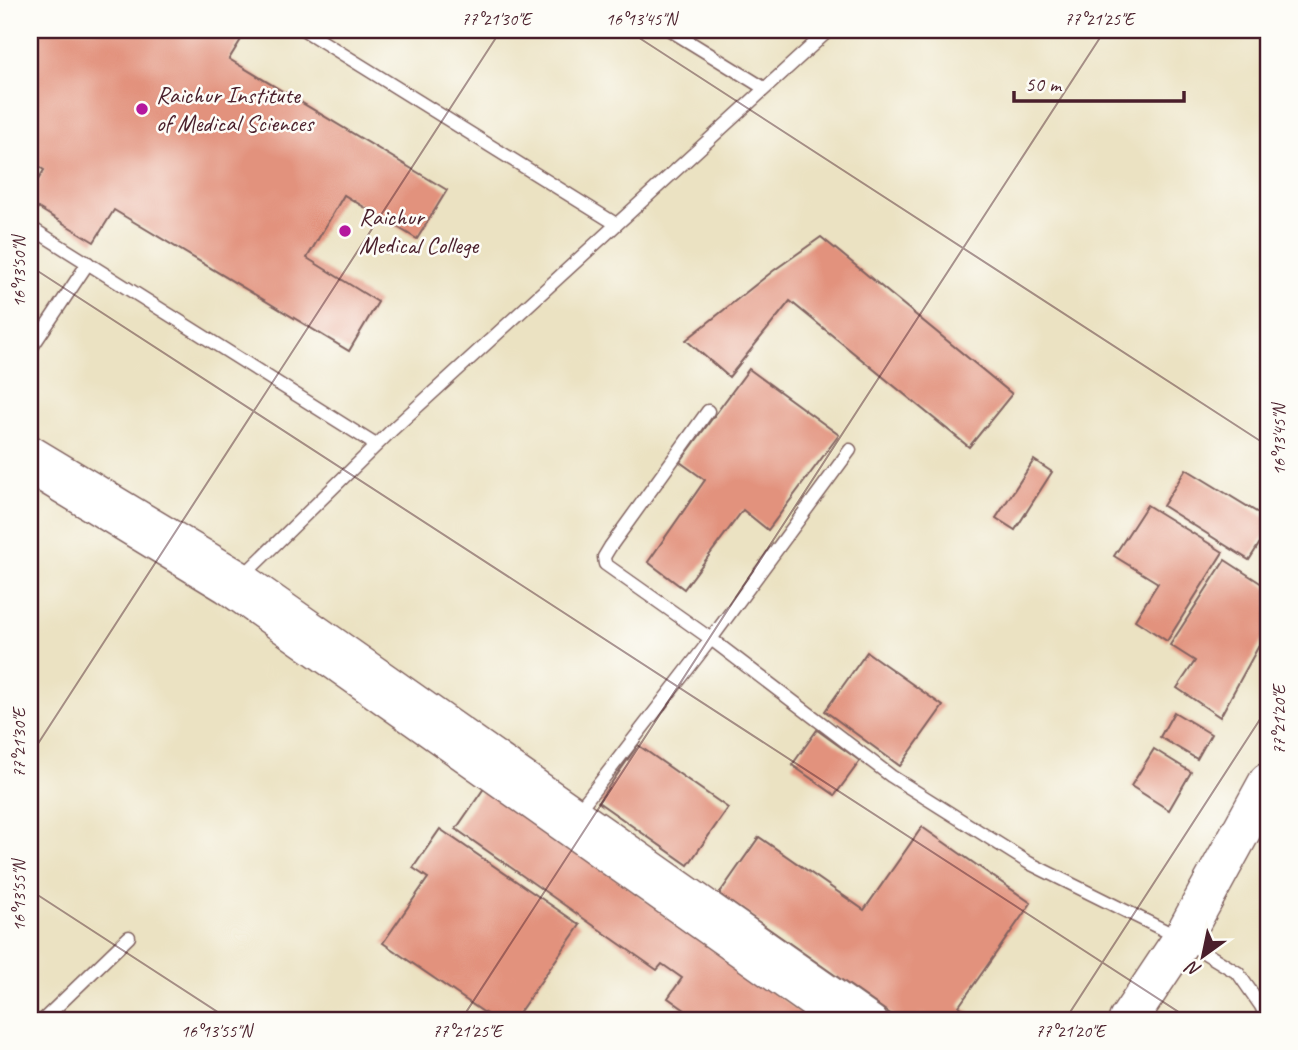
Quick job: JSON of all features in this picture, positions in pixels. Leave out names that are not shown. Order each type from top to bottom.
[{"type":"highway","points":[[1128,1020],[1182,939],[1268,782]]},
{"type":"street","points":[[30,449],[243,576],[874,1020]]},
{"type":"street","points":[[30,471],[224,589],[833,1020]]},
{"type":"lane","points":[[304,30],[615,224]]},
{"type":"lane","points":[[670,30],[764,88]]},
{"type":"lane","points":[[243,576],[376,445],[829,30]]},
{"type":"lane","points":[[30,227],[376,445]]},
{"type":"lane","points":[[30,350],[88,263]]},
{"type":"lane","points":[[708,411],[604,557],[605,564],[711,639],[891,776],[1029,863],[1182,939],[1238,973],[1261,1006],[1267,1020]]},
{"type":"lane","points":[[578,811],[711,639],[850,450]]},
{"type":"lane","points":[[43,1020],[129,937]]},
{"type":"building","points":[[30,30],[247,30],[229,59],[447,190],[417,239],[344,195],[307,258],[378,302],[349,351],[114,210],[94,242],[30,203],[30,193],[44,170],[30,161]]},
{"type":"building","points":[[821,237],[1012,394],[969,447],[790,301],[729,377],[686,340]]},
{"type":"building","points":[[749,369],[839,435],[768,530],[743,510],[684,589],[648,562],[705,480],[680,462]]},
{"type":"building","points":[[1034,460],[1052,472],[1015,530],[996,518]]},
{"type":"building","points":[[1186,469],[1268,519],[1268,530],[1249,560],[1163,506]]},
{"type":"building","points":[[1147,505],[1223,552],[1167,641],[1135,620],[1158,583],[1114,556]]},
{"type":"building","points":[[1225,560],[1268,588],[1268,629],[1220,717],[1177,688],[1195,661],[1170,645]]},
{"type":"building","points":[[867,652],[943,706],[900,766],[825,711]]},
{"type":"building","points":[[1174,712],[1211,734],[1197,759],[1160,737]]},
{"type":"building","points":[[817,730],[860,761],[835,795],[792,765]]},
{"type":"building","points":[[638,745],[728,808],[688,865],[598,802]]},
{"type":"building","points":[[1154,749],[1191,772],[1169,810],[1131,786]]},
{"type":"building","points":[[487,784],[811,1020],[699,1020],[668,998],[682,978],[662,964],[657,970],[456,829]]},
{"type":"building","points":[[922,827],[1031,903],[959,1006],[980,1020],[899,1020],[719,894],[759,837],[864,910]]},
{"type":"building","points":[[440,829],[580,925],[514,1020],[495,1020],[383,943],[428,878],[413,868]]},
{"type":"place","name":"Raichur Institute of Medical Sciences","points":[[142,109]]},
{"type":"place","name":"Raichur Medical College","points":[[345,231]]}]
